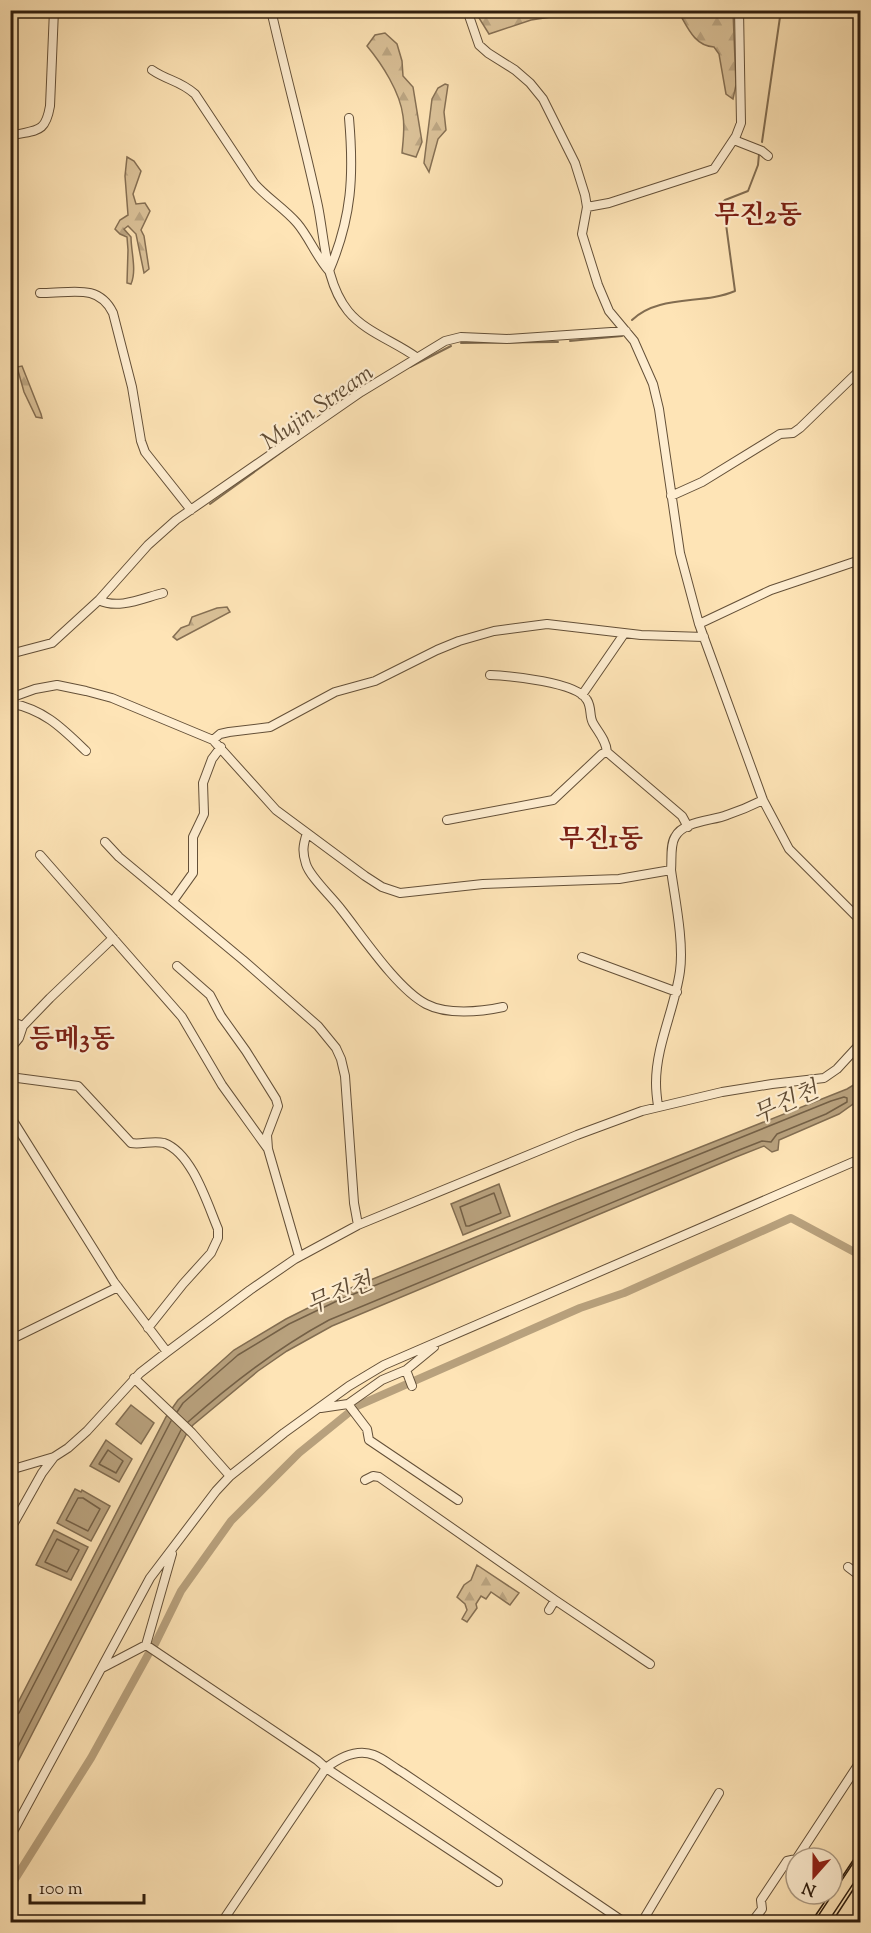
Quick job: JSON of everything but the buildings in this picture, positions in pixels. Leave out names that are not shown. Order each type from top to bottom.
[{"type":"main road","points":[[821,1923],[861,1863]]},
{"type":"street","points":[[10,136],[38,129],[45,126],[47,121],[50,106],[54,10]]},
{"type":"street","points":[[271,10],[318,207],[329,271],[340,297],[358,321],[416,357]]},
{"type":"street","points":[[467,10],[479,45],[515,70],[543,99],[575,163],[587,207],[582,234],[609,311],[634,341],[653,384],[659,409],[680,553],[699,624],[763,800],[789,849],[861,920]]},
{"type":"street","points":[[587,207],[609,203],[714,169],[734,140],[741,123],[739,10]]},
{"type":"street","points":[[152,70],[162,77],[184,84],[195,94],[254,183],[297,224],[329,271]]},
{"type":"street","points":[[329,271],[343,233],[349,206],[353,160],[349,118]]},
{"type":"street","points":[[734,140],[762,151],[768,156]]},
{"type":"street","points":[[40,292],[58,293],[83,290],[102,297],[108,302],[113,313],[132,387],[145,452],[191,510]]},
{"type":"street","points":[[10,654],[52,643],[99,600],[148,545],[191,510],[361,392],[445,341],[461,337],[507,339],[626,331]]},
{"type":"street","points":[[671,496],[702,482],[780,434],[793,433],[861,370]]},
{"type":"street","points":[[699,624],[771,590],[861,560]]},
{"type":"street","points":[[99,600],[106,604],[118,604],[163,592]]},
{"type":"street","points":[[213,740],[220,734],[270,727],[335,692],[375,681],[437,650],[494,631],[547,624],[624,633],[704,638]]},
{"type":"street","points":[[582,695],[624,633]]},
{"type":"street","points":[[490,675],[537,679],[582,695],[587,699],[591,710],[591,720],[607,752],[682,816],[688,827]]},
{"type":"street","points":[[10,698],[35,689],[57,685],[87,691],[112,698],[213,740],[276,810],[382,887],[400,893],[483,884],[619,879],[671,870]]},
{"type":"street","points":[[10,703],[24,706],[47,716],[86,752]]},
{"type":"street","points":[[173,901],[193,873],[193,837],[204,814],[203,783],[212,759],[221,747]]},
{"type":"street","points":[[447,820],[553,800],[607,752]]},
{"type":"street","points":[[658,1106],[657,1071],[682,958],[671,870],[673,842],[676,835],[688,827],[724,817],[763,800]]},
{"type":"street","points":[[308,833],[302,849],[309,871],[368,945],[414,996],[439,1009],[490,1010],[503,1007]]},
{"type":"street","points":[[105,842],[119,857],[318,1026],[336,1048],[345,1076],[354,1203],[358,1225]]},
{"type":"street","points":[[40,855],[182,1017],[222,1085],[268,1149]]},
{"type":"street","points":[[10,1049],[19,1038],[23,1026],[113,938]]},
{"type":"street","points":[[582,957],[676,993]]},
{"type":"street","points":[[177,966],[210,995],[221,1016],[276,1099],[278,1106],[267,1136],[268,1149],[299,1256]]},
{"type":"street","points":[[10,1021],[23,1026]]},
{"type":"street","points":[[10,1470],[54,1457],[68,1448],[87,1431],[134,1378],[167,1352],[299,1256],[358,1225],[577,1135],[658,1106],[772,1084],[824,1078],[837,1069],[861,1044]]},
{"type":"street","points":[[10,1077],[78,1086],[131,1143],[154,1141],[163,1143],[181,1155],[193,1172],[218,1228],[218,1238],[212,1253],[183,1284],[148,1328]]},
{"type":"street","points":[[11,1117],[118,1287],[167,1352]]},
{"type":"street","points":[[10,1837],[150,1578],[230,1476],[316,1409],[384,1365],[861,1159]]},
{"type":"street","points":[[10,1340],[118,1287]]},
{"type":"street","points":[[316,1409],[350,1408],[382,1380],[407,1373],[441,1341]]},
{"type":"street","points":[[407,1373],[412,1386]]},
{"type":"street","points":[[134,1378],[192,1433],[230,1476]]},
{"type":"street","points":[[350,1408],[367,1429],[369,1440],[458,1500]]},
{"type":"street","points":[[10,1530],[42,1473],[54,1457]]},
{"type":"street","points":[[365,1480],[373,1476],[379,1478],[650,1664]]},
{"type":"street","points":[[101,1669],[146,1645],[173,1550]]},
{"type":"street","points":[[848,1567],[861,1576]]},
{"type":"street","points":[[549,1610],[555,1600]]},
{"type":"street","points":[[146,1645],[498,1882]]},
{"type":"street","points":[[222,1923],[326,1768],[339,1757],[356,1753],[373,1754],[402,1772],[624,1923]]},
{"type":"street","points":[[805,1846],[861,1762]]},
{"type":"street","points":[[642,1923],[719,1793]]},
{"type":"street","points":[[752,1923],[762,1909],[761,1900],[784,1866]]},
{"type":"green space","points":[[481,11],[514,11],[515,14],[526,11],[558,11],[557,16],[531,20],[489,34],[479,18]]},
{"type":"green space","points":[[678,11],[733,11],[736,85],[733,99],[726,94],[719,54],[714,47],[707,46],[696,39]]},
{"type":"green space","points":[[385,33],[397,44],[403,76],[413,87],[422,142],[416,157],[402,153],[404,121],[398,97],[384,70],[367,46],[375,35]]},
{"type":"green space","points":[[445,84],[448,85],[444,112],[446,130],[438,139],[429,172],[424,163],[432,99],[438,88]]},
{"type":"green space","points":[[127,157],[134,161],[141,171],[133,194],[136,204],[145,203],[150,211],[141,230],[149,269],[144,273],[136,234],[128,226],[124,229],[131,237],[134,267],[131,284],[127,283],[127,237],[115,229],[120,220],[128,215],[125,176]]},
{"type":"green space","points":[[22,366],[42,418],[36,417],[24,392],[17,367]]},
{"type":"green space","points":[[227,607],[230,612],[177,640],[173,637],[181,628],[189,625],[192,617]]},
{"type":"green space","points":[[477,1565],[519,1593],[510,1605],[491,1592],[486,1599],[481,1596],[476,1604],[477,1608],[467,1622],[462,1619],[467,1610],[465,1604],[457,1597],[464,1585],[471,1580]]},
{"type":"water","name":"무진천","points":[[860,1081],[860,1099],[839,1114],[779,1140],[778,1150],[772,1152],[764,1146],[736,1157],[332,1326],[287,1351],[258,1371],[193,1425],[187,1433],[11,1775],[11,1716],[166,1417],[178,1400],[234,1350],[286,1319],[336,1294],[847,1089]]},
{"type":"water","points":[[499,1184],[510,1216],[463,1235],[451,1204]]},
{"type":"water","points":[[131,1405],[154,1423],[141,1444],[116,1424]]},
{"type":"water","points":[[106,1440],[132,1459],[119,1482],[90,1466]]},
{"type":"water","points":[[75,1489],[81,1492],[82,1490],[110,1506],[91,1541],[57,1523]]},
{"type":"water","points":[[54,1530],[88,1547],[71,1580],[36,1565]]},
{"type":"waterway","name":"Mujin Stream","points":[[762,142],[781,10]]},
{"type":"waterway","name":"Mujin Stream","points":[[632,320],[655,306],[709,298],[735,291],[723,202],[748,191],[758,165],[759,154]]},
{"type":"waterway","name":"Mujin Stream","points":[[570,341],[622,336]]},
{"type":"waterway","name":"Mujin Stream","points":[[461,343],[558,342]]},
{"type":"waterway","name":"Mujin Stream","points":[[410,367],[451,346]]},
{"type":"waterway","name":"Mujin Stream","points":[[210,504],[319,425]]},
{"type":"waterway","points":[[155,1644],[181,1591],[231,1521],[299,1453],[357,1406],[580,1308],[624,1293],[791,1218],[860,1255]]},
{"type":"waterway","points":[[10,1887],[91,1758],[149,1653]]},
{"type":"tram line","points":[[844,1874],[860,1850]]},
{"type":"tram line","points":[[832,1922],[860,1879]]},
{"type":"tram line","points":[[811,1922],[822,1906]]},
{"type":"district","name":"무진2동","points":[[758,216]]},
{"type":"district","name":"무진1동","points":[[601,840]]},
{"type":"district","name":"등메3동","points":[[72,1040]]}]
